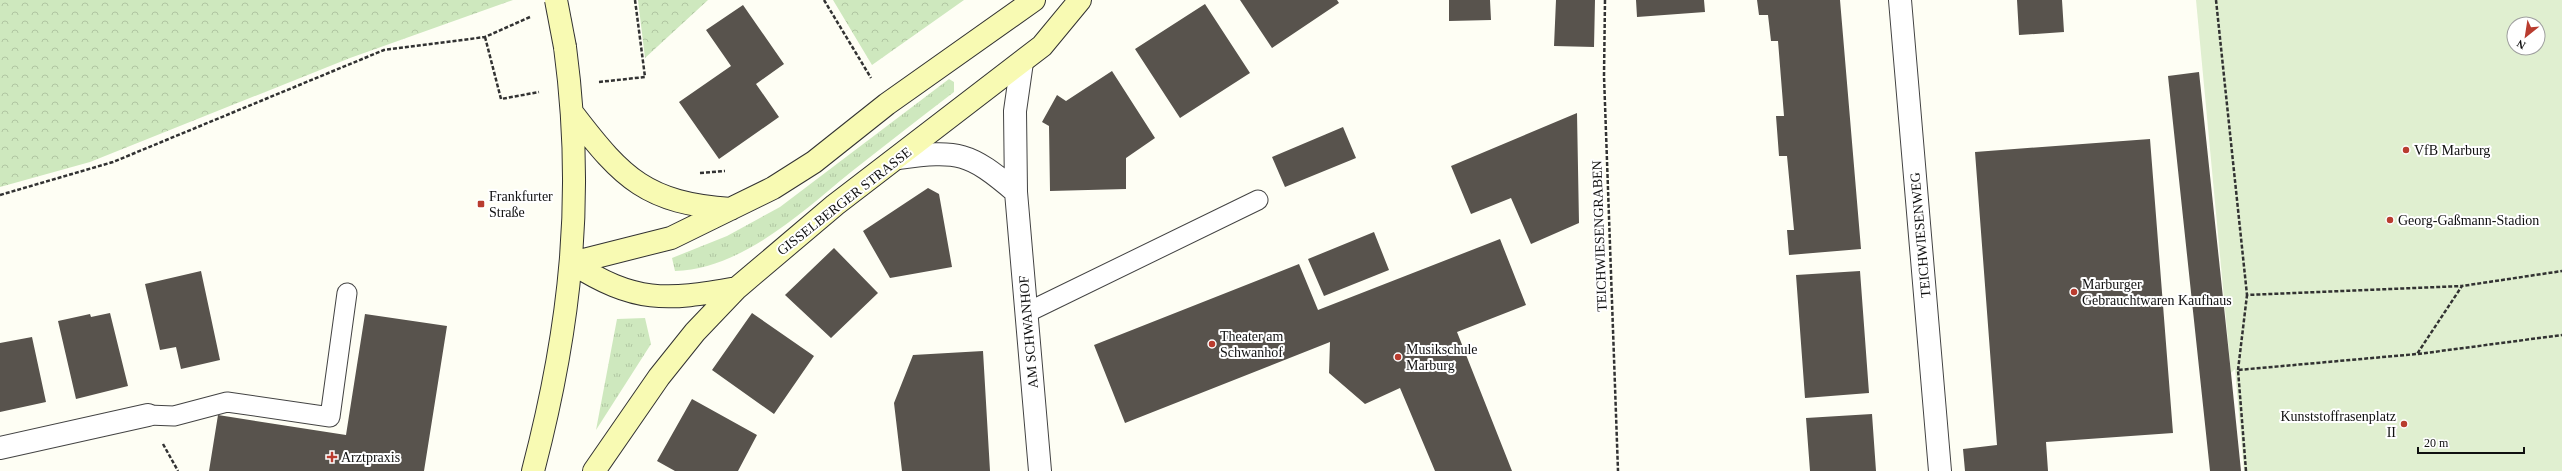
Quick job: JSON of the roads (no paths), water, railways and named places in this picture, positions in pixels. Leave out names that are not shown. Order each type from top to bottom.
[{"type":"main road","points":[[533,471],[560,354],[572,263],[574,231],[574,114],[565,47],[556,0]]},
{"type":"main road","points":[[572,263],[671,238],[734,209],[773,188],[814,162],[887,104],[1034,0]]},
{"type":"main road","name":"GISSELBERGER STRASSE","points":[[594,471],[659,377],[696,332],[737,288],[835,205],[1022,62],[1055,33],[1080,0]]},
{"type":"main road","points":[[574,114],[601,150],[627,176],[652,192],[695,206],[734,209]]},
{"type":"main road","points":[[572,263],[598,279],[627,291],[656,298],[686,296],[737,288]]},
{"type":"street","name":"TEICHWIESENWEG","points":[[1900,0],[1940,471]]},
{"type":"street","name":"AM SCHWANHOF","points":[[1022,62],[1015,111],[1016,192],[1040,471]]},
{"type":"street","points":[[898,158],[940,152],[970,158],[990,171],[1016,192]]},
{"type":"street","points":[[0,448],[148,415]]},
{"type":"lane","points":[[1026,313],[1258,200]]},
{"type":"lane","points":[[148,415],[174,416],[227,402],[330,417],[347,293]]},
{"type":"place","name":"VfB Marburg","points":[[2406,150]]},
{"type":"place","name":"Frankfurter Straße","points":[[481,204]]},
{"type":"place","name":"Georg-Gaßmann-Stadion","points":[[2390,220]]},
{"type":"place","name":"Marburger Gebrauchtwaren Kaufhaus","points":[[2074,292]]},
{"type":"place","name":"Theater am Schwanhof","points":[[1212,344]]},
{"type":"place","name":"Musikschule Marburg","points":[[1398,357]]},
{"type":"place","name":"Kunststoffrasenplatz II","points":[[2404,424]]},
{"type":"place","name":"Arztpraxis","points":[[332,457]]}]
